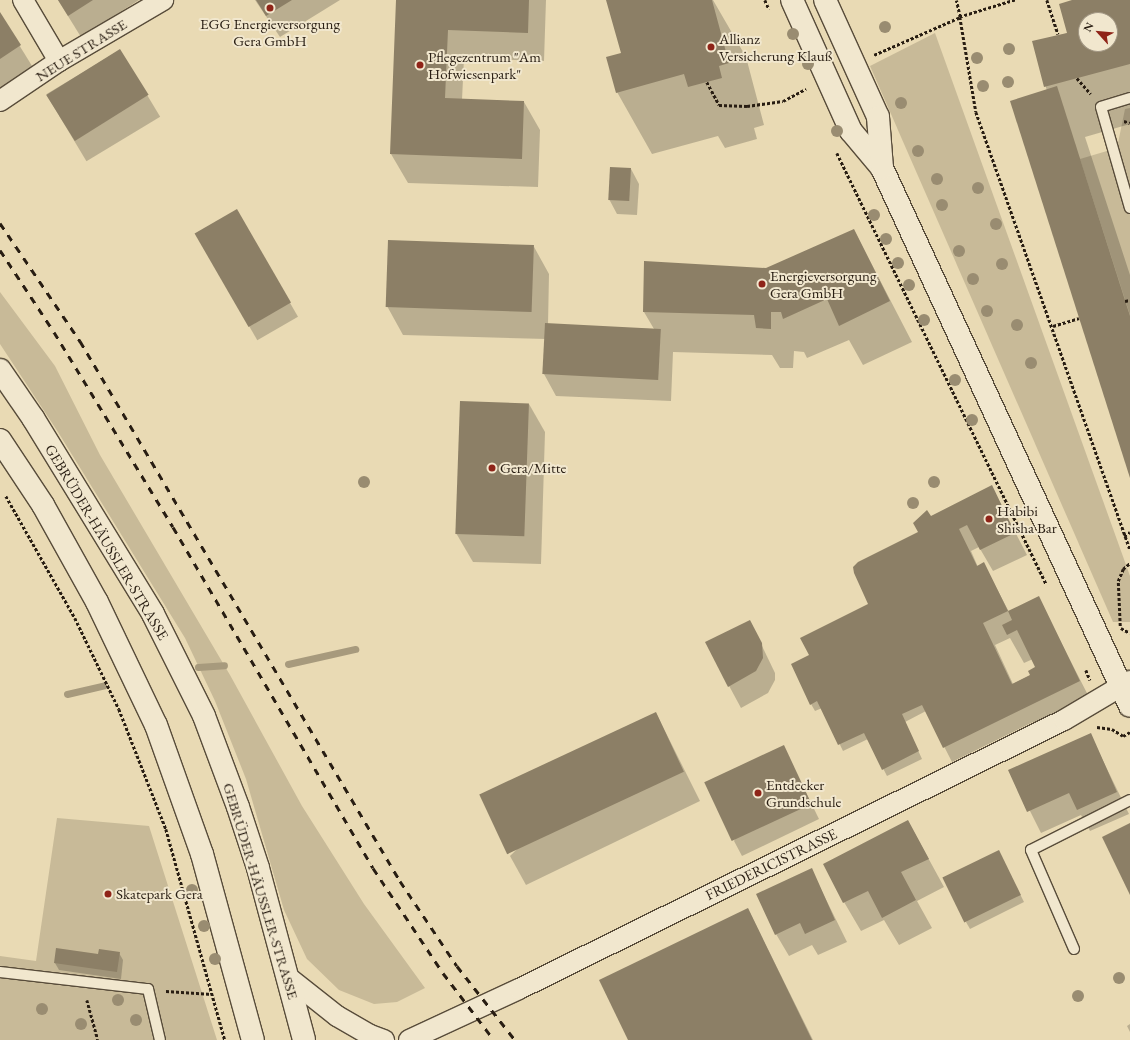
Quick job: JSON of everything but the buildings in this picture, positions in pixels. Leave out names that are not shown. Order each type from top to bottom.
[{"type":"main road","points":[[792,0],[825,78],[851,131],[882,168],[916,239],[1060,557],[1125,684],[1130,706]]},
{"type":"main road","points":[[825,0],[878,117],[882,168]]},
{"type":"main road","name":"GEBRÜDER-HÄUSSLER-STRASSE","points":[[0,370],[33,418],[153,614],[204,716],[238,807],[288,978],[304,1040]]},
{"type":"main road","points":[[0,440],[43,506],[96,602],[156,724],[202,854],[253,1040]]},
{"type":"street","points":[[23,0],[59,62]]},
{"type":"street","name":"NEUE STRASSE","points":[[0,101],[59,62],[163,0]]},
{"type":"street","name":"FRIEDERICISTRASSE","points":[[409,1040],[519,988],[1064,720],[1125,684]]},
{"type":"street","points":[[288,978],[337,1016],[370,1035],[384,1040]]},
{"type":"lane","points":[[1130,98],[1102,107],[1130,208]]},
{"type":"lane","points":[[1074,949],[1031,850],[1130,800]]},
{"type":"lane","points":[[0,972],[82,983],[148,989],[160,1040]]},
{"type":"path","points":[[765,0],[771,14]]},
{"type":"path","points":[[956,0],[976,112],[1053,326],[1130,550]]},
{"type":"path","points":[[855,64],[960,17],[1015,0]]},
{"type":"path","points":[[1047,0],[1058,34]]},
{"type":"path","points":[[707,82],[719,105],[747,106],[783,101],[806,90],[825,78]]},
{"type":"path","points":[[803,83],[810,97]]},
{"type":"path","points":[[834,147],[1048,588]]},
{"type":"path","points":[[1126,301],[1130,300]]},
{"type":"path","points":[[1053,326],[1079,318]]},
{"type":"path","points":[[4,491],[75,618],[120,709],[166,829],[225,1040]]},
{"type":"path","points":[[1124,536],[1130,532]]},
{"type":"path","points":[[1121,628],[1130,633]]},
{"type":"path","points":[[1083,663],[1091,683]]},
{"type":"path","points":[[1123,736],[1130,732]]},
{"type":"path","points":[[82,983],[98,1040]]},
{"type":"path","points":[[148,989],[212,994]]},
{"type":"shaded area","points":[[935,33],[1130,576],[1130,622],[1113,622],[870,66]]},
{"type":"shaded area","points":[[1130,108],[1130,315],[1080,159],[1117,148],[1125,109]]},
{"type":"shaded area","points":[[0,292],[55,366],[100,455],[230,675],[302,806],[364,904],[425,988],[397,1002],[374,1004],[339,990],[307,959],[284,910],[246,779],[215,701],[185,638],[58,432],[0,344]]},
{"type":"shaded area","points":[[57,818],[149,826],[217,1040],[0,1040],[0,956],[36,961]]},
{"type":"waterway","points":[[288,664],[355,649]]},
{"type":"waterway","points":[[198,667],[224,665]]},
{"type":"waterway","points":[[67,694],[103,686]]},
{"type":"railway","points":[[0,223],[80,341],[400,881],[457,966],[515,1040]]},
{"type":"railway","points":[[0,250],[54,332],[173,527],[373,868],[443,973],[494,1040]]},
{"type":"place","name":"EGG Energieversorgung Gera GmbH","points":[[270,8]]},
{"type":"place","name":"Allianz Versicherung Klauß","points":[[711,47]]},
{"type":"place","name":"Pflegezentrum \"Am Hofwiesenpark\"","points":[[420,65]]},
{"type":"place","name":"Energieversorgung Gera GmbH","points":[[762,284]]},
{"type":"place","name":"Gera/Mitte","points":[[492,468]]},
{"type":"place","name":"Habibi Shisha Bar","points":[[989,519]]},
{"type":"place","name":"Entdecker Grundschule","points":[[758,793]]},
{"type":"place","name":"Skatepark Gera","points":[[108,894]]}]
